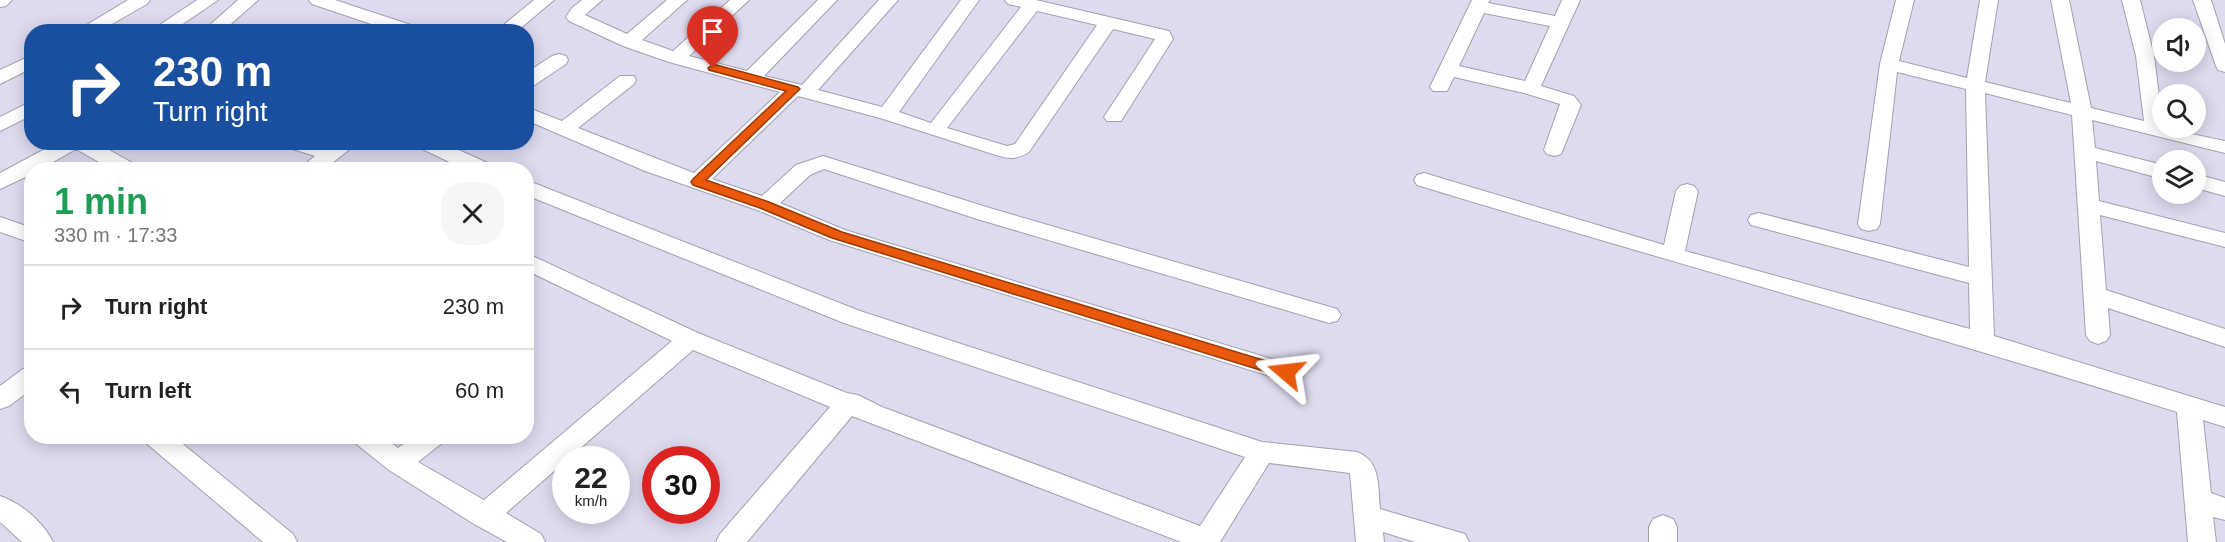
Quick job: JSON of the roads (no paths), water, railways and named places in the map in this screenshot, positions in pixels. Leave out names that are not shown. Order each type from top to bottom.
[{"type":"street","points":[[98,24],[141,0]]},
{"type":"street","points":[[171,24],[209,0]]},
{"type":"street","points":[[220,24],[249,0]]},
{"type":"street","points":[[318,0],[390,24]]},
{"type":"street","points":[[514,24],[545,0]]},
{"type":"street","points":[[592,0],[575,17],[629,42],[676,58],[887,114],[1006,153],[1016,152],[1022,148],[1108,22]]},
{"type":"street","points":[[629,42],[678,0]]},
{"type":"street","points":[[676,58],[740,0]]},
{"type":"street","points":[[751,78],[828,0]]},
{"type":"street","points":[[698,182],[800,91],[889,0]]},
{"type":"street","points":[[887,114],[969,0]]},
{"type":"street","points":[[1014,0],[1160,33],[1164,37],[1114,117]]},
{"type":"street","points":[[1529,88],[1533,84],[1571,0]]},
{"type":"street","points":[[1869,224],[1889,64],[1905,0]]},
{"type":"street","points":[[1982,341],[1975,86],[1989,0]]},
{"type":"street","points":[[2060,0],[2082,112],[2098,335]]},
{"type":"street","points":[[2131,0],[2145,56],[2152,108]]},
{"type":"street","points":[[2202,0],[2218,35],[2225,66]]},
{"type":"street","points":[[1440,87],[1480,4],[1562,23]]},
{"type":"street","points":[[935,131],[1032,5]]},
{"type":"street","points":[[534,77],[559,60]]},
{"type":"street","points":[[0,78],[24,64]]},
{"type":"street","points":[[1889,64],[2152,129]]},
{"type":"street","points":[[1450,70],[1529,88],[1567,100],[1571,105],[1554,150]]},
{"type":"street","points":[[564,129],[627,80]]},
{"type":"street","points":[[0,124],[24,111]]},
{"type":"street","points":[[534,116],[652,166],[765,205],[837,235],[1286,372]]},
{"type":"street","points":[[2188,138],[2225,147]]},
{"type":"street","points":[[37,162],[59,150]]},
{"type":"street","points":[[93,150],[115,162]]},
{"type":"street","points":[[307,150],[328,160]]},
{"type":"street","points":[[441,150],[467,162]]},
{"type":"street","points":[[2086,152],[2152,169]]},
{"type":"street","points":[[765,205],[803,170],[823,162],[984,214],[1329,315]]},
{"type":"street","points":[[0,182],[24,169]]},
{"type":"street","points":[[1424,180],[1673,255],[1982,341],[2225,417]]},
{"type":"street","points":[[2206,184],[2225,189]]},
{"type":"street","points":[[534,190],[852,317],[1279,454],[1356,463],[1363,470],[1368,529],[1455,542]]},
{"type":"street","points":[[1673,255],[1687,191]]},
{"type":"street","points":[[2089,205],[2225,240]]},
{"type":"street","points":[[1759,220],[1980,278]]},
{"type":"street","points":[[0,224],[24,233]]},
{"type":"street","points":[[534,265],[690,339],[849,402],[873,414],[1206,541],[1279,454]]},
{"type":"street","points":[[2095,295],[2225,338]]},
{"type":"street","points":[[484,516],[690,339]]},
{"type":"street","points":[[0,399],[24,382]]},
{"type":"street","points":[[730,542],[849,402]]},
{"type":"street","points":[[2188,406],[2202,542]]},
{"type":"street","points":[[165,444],[283,542]]},
{"type":"street","points":[[374,444],[398,463],[531,542]]},
{"type":"street","points":[[398,463],[423,444]]},
{"type":"street","points":[[2199,501],[2225,509]]},
{"type":"street","points":[[0,508],[24,525],[39,542]]}]
